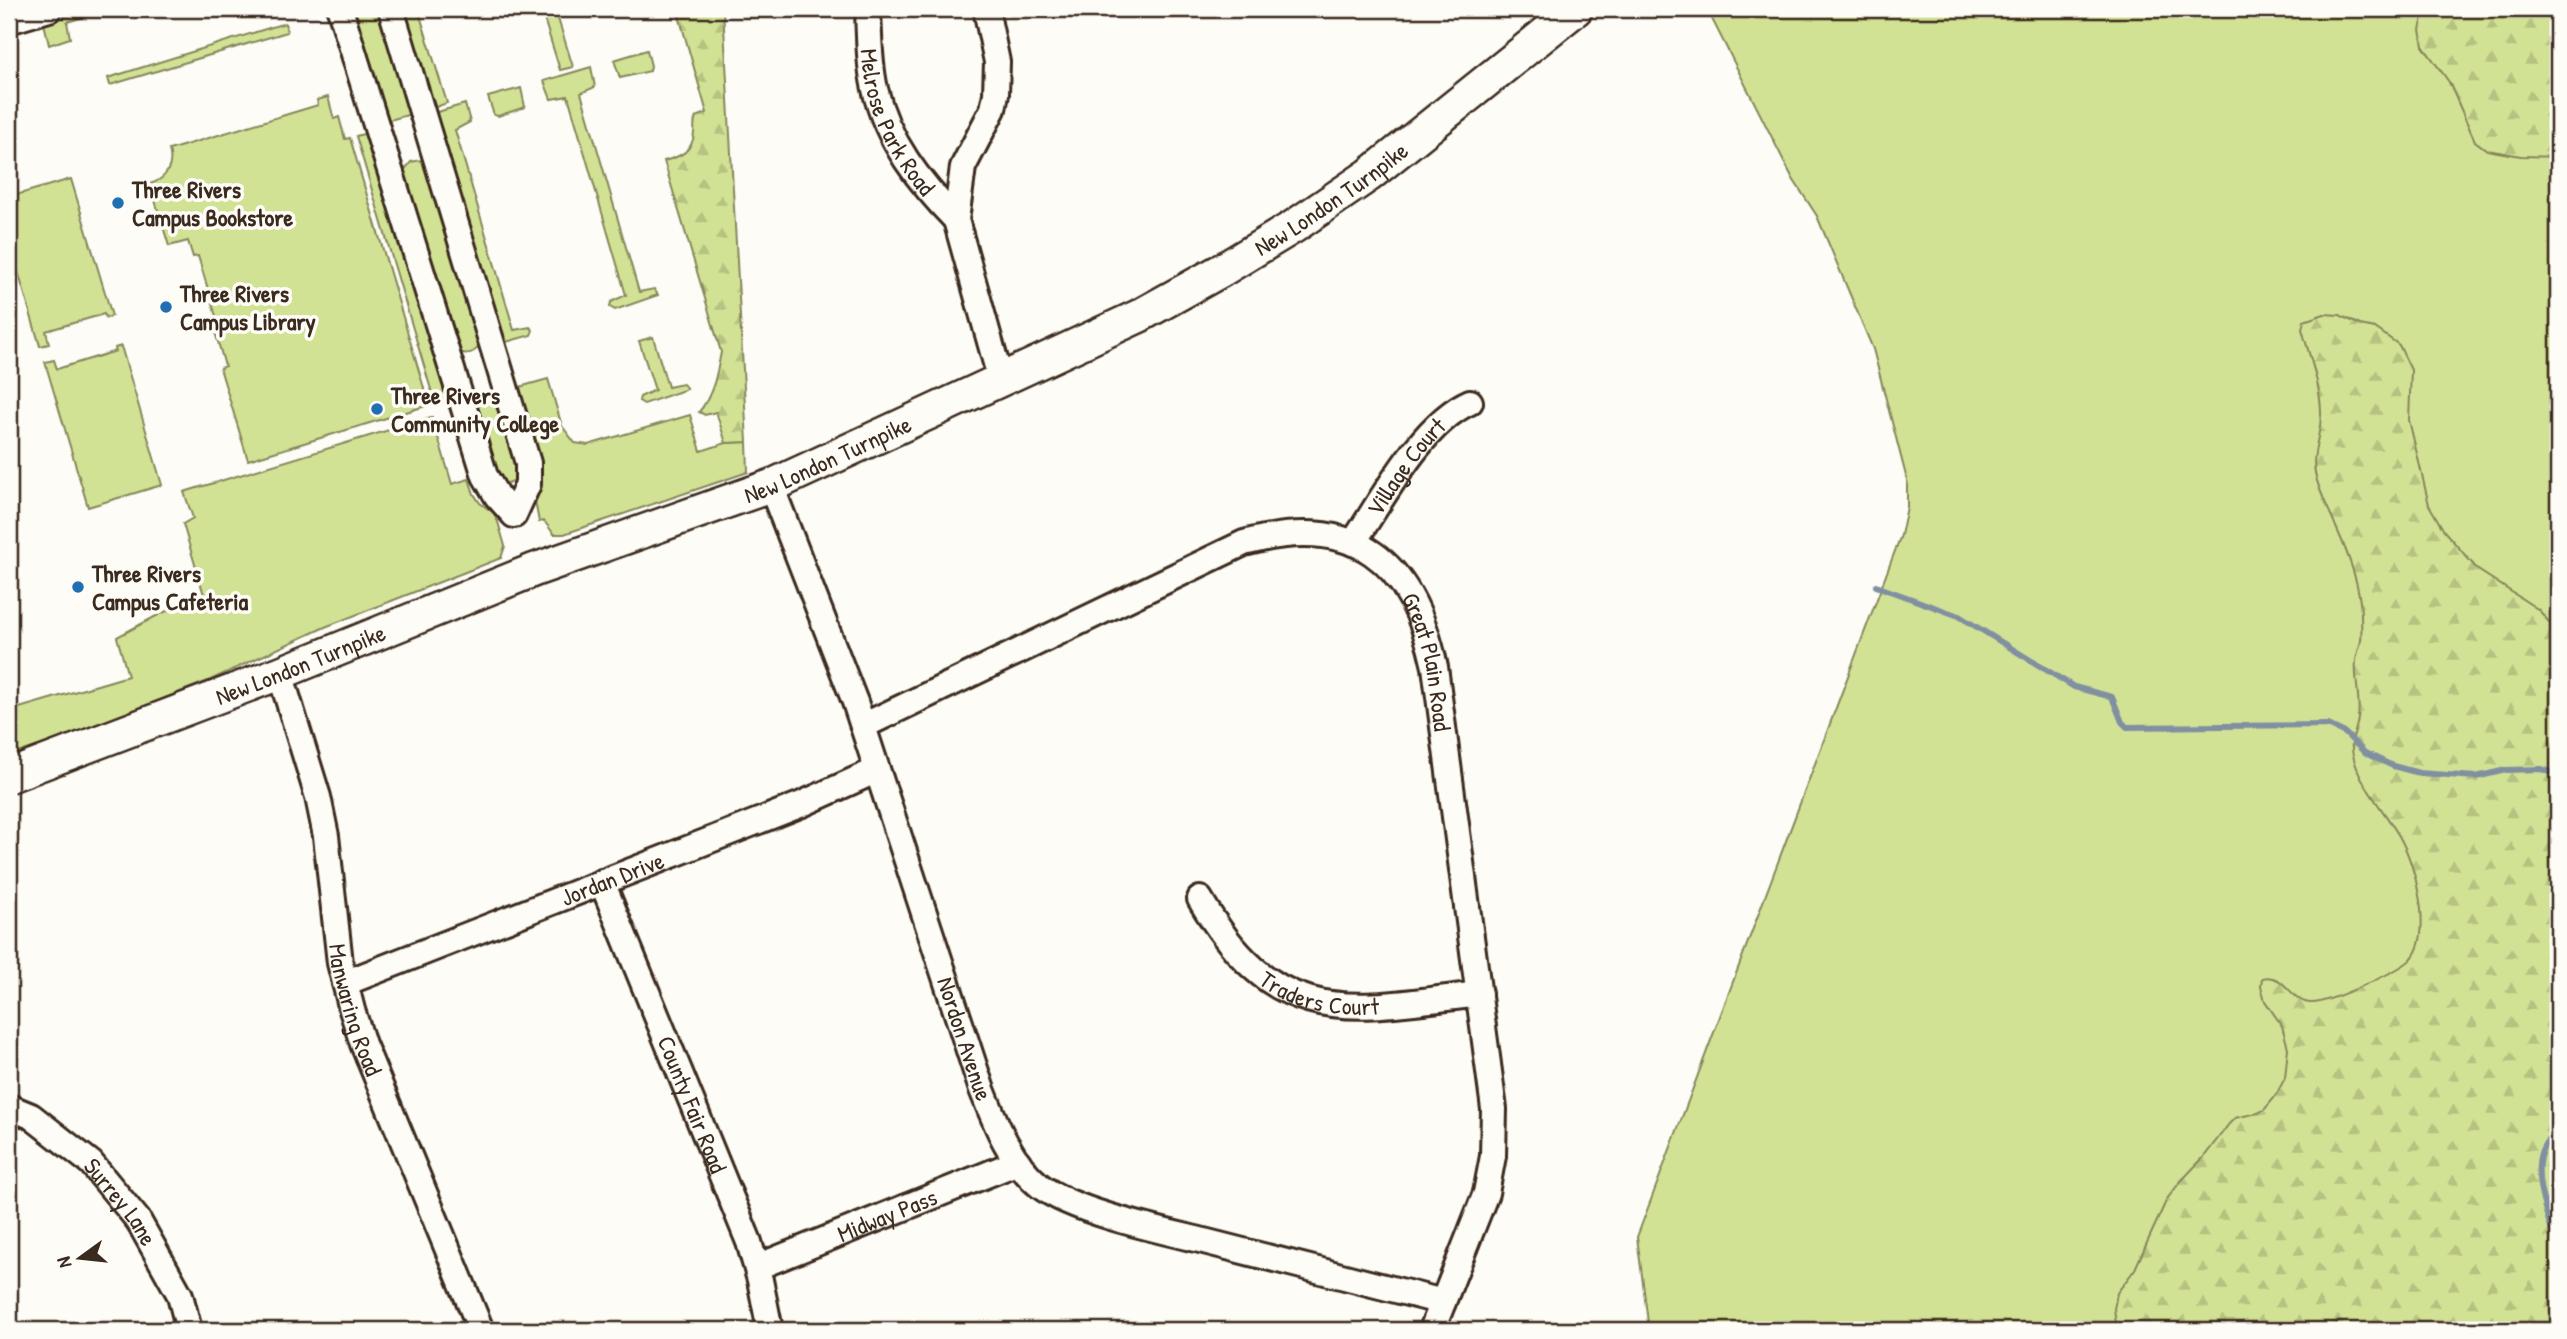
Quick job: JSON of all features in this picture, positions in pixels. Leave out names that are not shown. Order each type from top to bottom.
[{"type":"main road","name":"New London Turnpike","points":[[9,776],[280,673],[534,570],[771,486],[1139,316],[1293,228],[1369,175],[1576,9]]},
{"type":"street","points":[[9,21],[49,9]]},
{"type":"street","points":[[340,9],[485,476],[497,496],[514,515],[528,484],[528,463],[391,9]]},
{"type":"street","name":"Melrose Park Road","points":[[868,9],[874,87],[888,128],[924,186],[956,220]]},
{"type":"street","name":"Melrose Park Road","points":[[986,9],[997,62],[996,94],[993,109],[963,167],[956,220],[1001,381]]},
{"type":"street","name":"Village Court","points":[[1353,543],[1428,434],[1450,414],[1470,402]]},
{"type":"street","name":"Nordon Avenue","points":[[771,486],[863,726],[981,1087],[999,1130],[1018,1162],[1045,1189],[1091,1209],[1170,1233],[1443,1302]]},
{"type":"street","name":"Great Plain Road","points":[[863,726],[1235,546],[1298,534],[1321,535],[1353,543],[1380,558],[1401,579],[1416,605],[1428,636],[1437,675],[1493,1095],[1493,1156],[1478,1217],[1432,1330]]},
{"type":"street","name":"Manwaring Road","points":[[280,673],[318,797],[326,836],[337,942],[345,983],[363,1044],[481,1330]]},
{"type":"street","name":"Jordan Drive","points":[[345,983],[802,804],[877,771]]},
{"type":"street","name":"County Fair Road","points":[[602,882],[757,1267],[770,1330]]},
{"type":"street","name":"Traders Court","points":[[1200,899],[1224,935],[1255,969],[1274,985],[1306,999],[1328,1005],[1358,1007],[1479,995]]},
{"type":"street","name":"Surrey Lane","points":[[9,1107],[31,1116],[91,1163],[138,1220],[180,1295],[189,1330]]},
{"type":"street","name":"Midway Pass","points":[[757,1267],[1018,1162]]},
{"type":"green space","points":[[93,9],[111,9],[67,22],[70,38],[49,45],[44,23]]},
{"type":"green space","points":[[353,9],[384,9],[415,113],[386,121]]},
{"type":"green space","points":[[403,9],[418,9],[447,103],[433,108]]},
{"type":"green space","points":[[541,9],[555,9],[573,67],[560,70]]},
{"type":"green space","points":[[677,9],[723,9],[747,442],[726,443],[716,412],[705,415],[699,412],[711,391],[721,352],[664,161],[688,149],[693,139],[696,117],[707,113]]},
{"type":"green space","points":[[1707,9],[2558,9],[2558,1123],[2406,1330],[1649,1330],[1637,1237],[1901,535],[1907,507],[1907,480],[1873,349],[1817,216],[1793,179]]},
{"type":"green space","points":[[2425,9],[2558,9],[2558,157],[2521,156],[2487,150],[2475,141],[2449,82],[2423,46],[2420,30]]},
{"type":"green space","points":[[285,23],[287,32],[110,85],[108,78]]},
{"type":"green space","points":[[647,50],[650,71],[620,78],[614,60]]},
{"type":"green space","points":[[591,67],[595,87],[581,93],[639,292],[654,289],[658,295],[615,310],[610,307],[611,302],[626,295],[568,96],[551,99],[544,81]]},
{"type":"green space","points":[[521,88],[525,107],[494,115],[488,97]]},
{"type":"green space","points":[[328,97],[334,119],[339,117],[345,139],[350,138],[429,405],[248,460],[220,368],[225,366],[216,335],[221,333],[198,256],[193,257],[188,241],[169,246],[150,184],[160,179],[167,171],[169,150],[318,105],[317,100]]},
{"type":"green space","points":[[465,104],[470,122],[455,130],[514,330],[530,327],[533,330],[531,335],[506,342],[434,113]]},
{"type":"green space","points":[[371,132],[450,399],[435,403],[356,136]]},
{"type":"green space","points":[[421,160],[428,163],[482,341],[478,348],[470,353],[458,352],[403,172],[411,162]]},
{"type":"green space","points":[[71,179],[112,316],[106,318],[104,314],[46,331],[49,344],[40,346],[9,241],[9,197]]},
{"type":"green space","points":[[2324,314],[2340,315],[2360,325],[2375,328],[2399,345],[2411,370],[2409,420],[2429,505],[2444,531],[2478,570],[2539,610],[2558,638],[2558,1330],[2117,1330],[2114,1309],[2117,1293],[2135,1269],[2167,1199],[2229,1124],[2235,1118],[2265,1109],[2285,1078],[2288,1048],[2282,1026],[2265,1001],[2262,978],[2277,979],[2304,1002],[2319,1002],[2380,978],[2406,963],[2418,946],[2421,932],[2419,897],[2411,863],[2399,836],[2362,780],[2352,752],[2359,711],[2356,657],[2361,643],[2360,603],[2349,558],[2315,473],[2314,458],[2321,419],[2320,401],[2302,329],[2304,321]]},
{"type":"green space","points":[[653,337],[668,387],[683,384],[687,389],[644,404],[639,401],[640,397],[655,390],[639,341]]},
{"type":"green space","points":[[121,346],[162,485],[88,507],[45,362],[54,360],[57,369],[116,351],[115,348]]},
{"type":"green space","points":[[548,379],[562,426],[575,443],[588,445],[690,415],[701,451],[726,443],[747,442],[748,472],[564,534],[554,534],[544,521],[539,522],[535,501],[541,482],[540,468],[516,388]]},
{"type":"green space","points":[[499,393],[519,476],[506,483],[501,483],[470,401]]},
{"type":"green space","points":[[432,417],[452,484],[469,479],[480,503],[494,513],[505,546],[501,558],[325,627],[208,681],[76,733],[9,756],[9,711],[128,676],[117,637],[204,595],[183,524],[193,518],[184,492]]},
{"type":"waterway","points":[[1876,586],[1959,616],[2074,687],[2112,697],[2122,722],[2127,727],[2328,725],[2345,733],[2365,753],[2393,766],[2419,773],[2476,777],[2506,770],[2541,769],[2558,774]]},
{"type":"waterway","points":[[2558,1133],[2547,1142],[2541,1154],[2539,1170],[2544,1204],[2558,1248]]},
{"type":"place","name":"Three Rivers Campus Bookstore","points":[[118,203]]},
{"type":"place","name":"Three Rivers Campus Library","points":[[166,307]]},
{"type":"place","name":"Three Rivers Community College","points":[[377,409]]},
{"type":"place","name":"Three Rivers Campus Cafeteria","points":[[78,587]]}]
